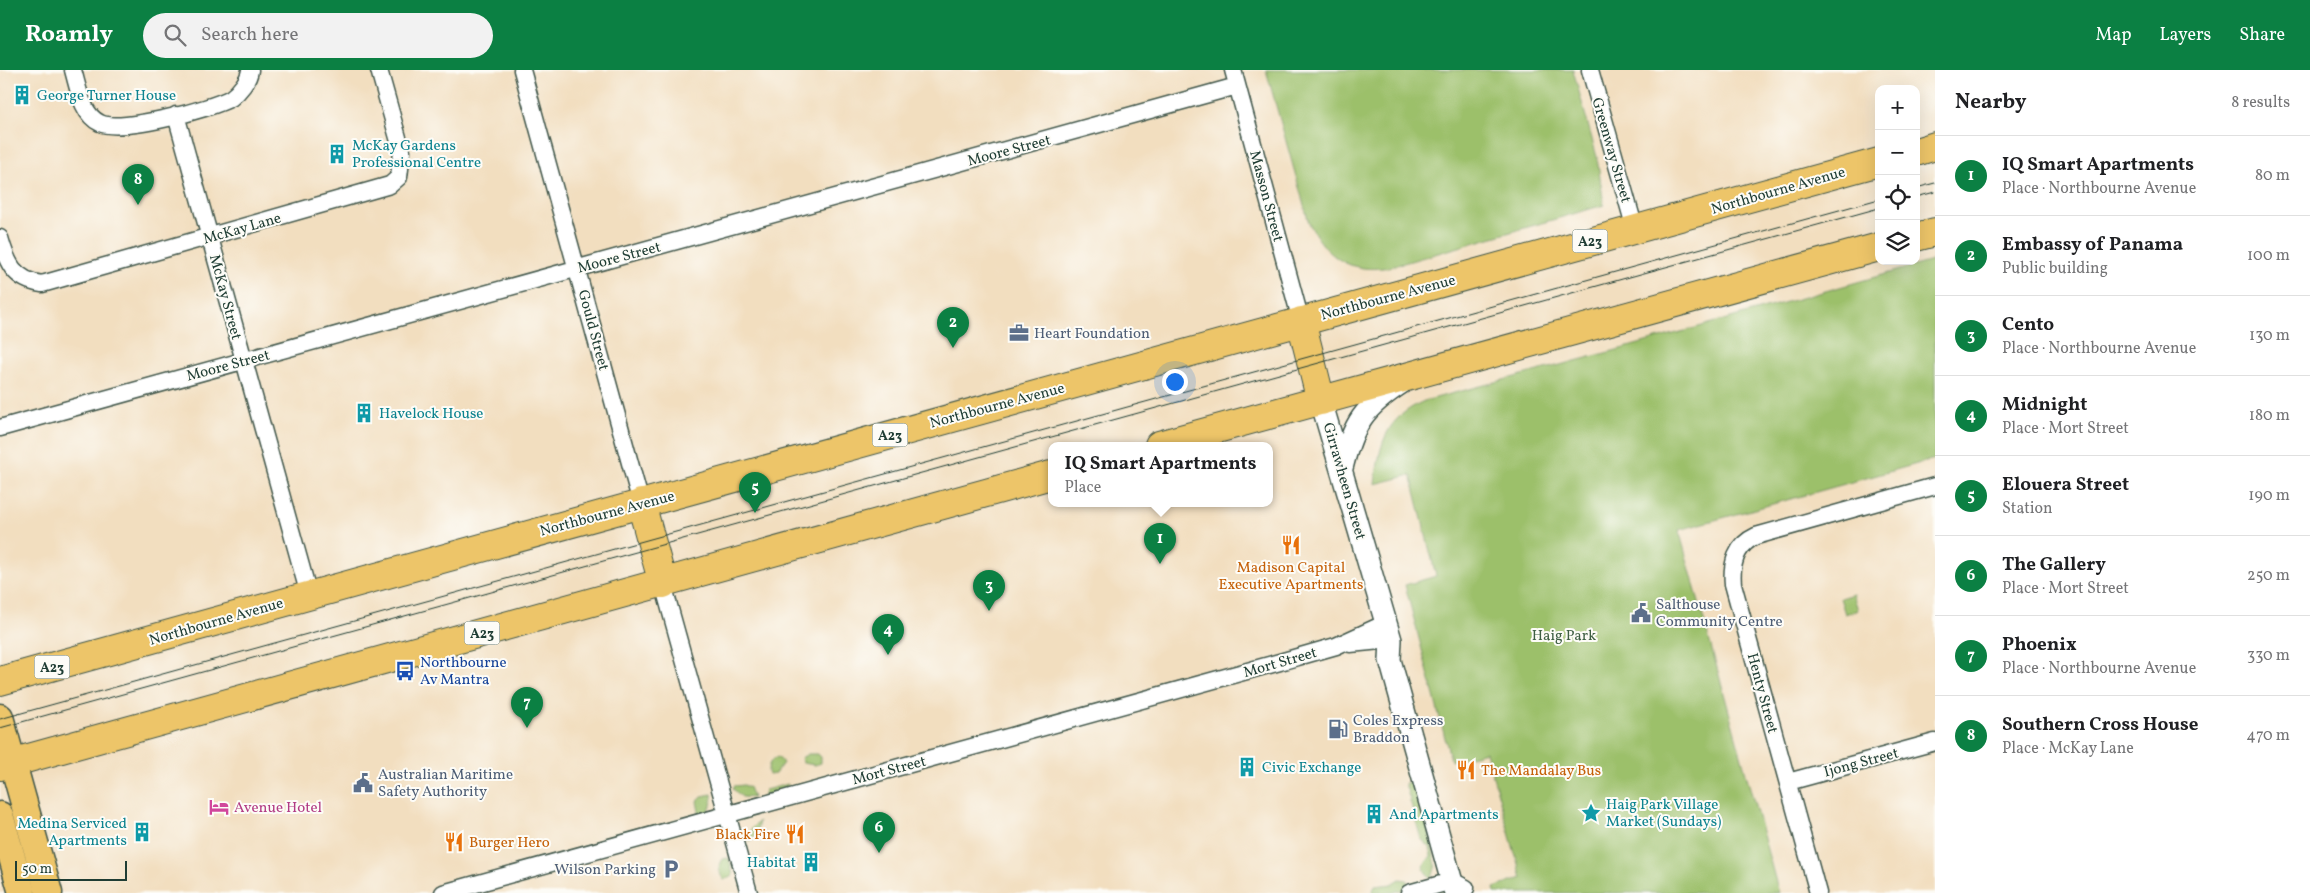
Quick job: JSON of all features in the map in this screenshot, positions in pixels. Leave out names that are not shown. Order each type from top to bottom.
[{"type":"highway","points":[[1920,151],[1935,146]]},
{"type":"highway","name":"Northbourne Avenue","points":[[0,681],[1875,163]]},
{"type":"highway","points":[[1920,236],[1935,232]]},
{"type":"highway","points":[[1170,442],[1875,249]]},
{"type":"highway","name":"Girrawheen Street","points":[[1301,321],[1322,401]]},
{"type":"highway","name":"A23","points":[[7,764],[663,584],[1048,476]]},
{"type":"highway","points":[[641,503],[663,584]]},
{"type":"main road","points":[[0,717],[7,764],[49,893]]},
{"type":"main road","points":[[0,815],[22,893]]},
{"type":"street","points":[[73,70],[87,110],[100,123],[115,126],[134,126],[231,98],[240,90],[250,70]]},
{"type":"street","name":"McKay Lane","points":[[0,238],[10,266],[20,277],[30,282],[42,284],[380,189],[399,177],[402,152],[379,70]]},
{"type":"street","name":"Gould Street","points":[[522,70],[641,503]]},
{"type":"street","name":"Masson Street","points":[[1233,70],[1301,321]]},
{"type":"street","name":"Greenway Street","points":[[1590,70],[1635,229]]},
{"type":"street","name":"Moore Street","points":[[0,428],[1237,86]]},
{"type":"street","name":"McKay Street","points":[[176,115],[309,595]]},
{"type":"street","points":[[1341,470],[1348,440],[1357,422],[1373,404],[1411,376]]},
{"type":"street","name":"Girrawheen Street","points":[[1322,401],[1389,632],[1390,660],[1461,889]]},
{"type":"street","name":"Henty Street","points":[[1818,893],[1733,584],[1732,574],[1736,555],[1747,540],[1756,536],[1935,486]]},
{"type":"street","points":[[663,584],[749,893]]},
{"type":"street","name":"Mort Street","points":[[443,893],[1389,632]]},
{"type":"street","name":"Ijong Street","points":[[1788,782],[1935,742]]},
{"type":"street","points":[[1409,893],[1461,889]]},
{"type":"green space","points":[[1266,70],[1573,70],[1597,157],[1604,205],[1390,267],[1363,268],[1341,261],[1324,246],[1309,223]]},
{"type":"green space","name":"Haig Park","points":[[1935,260],[1935,459],[1679,530],[1779,893],[1495,893],[1494,888],[1522,878],[1486,752],[1451,761],[1405,585],[1436,576],[1411,475],[1375,484],[1382,445],[1392,425],[1400,416],[1424,401],[1628,347]]},
{"type":"green space","points":[[1853,594],[1858,610],[1845,614],[1840,598]]},
{"type":"green space","points":[[808,754],[818,754],[821,757],[821,763],[815,765],[803,763],[801,758]]},
{"type":"green space","points":[[778,757],[783,763],[775,774],[769,775],[769,764]]},
{"type":"green space","points":[[1418,780],[1436,865],[1432,878],[1426,873],[1423,866],[1431,856],[1430,847],[1421,839],[1405,783]]},
{"type":"green space","points":[[788,784],[786,792],[763,797],[765,790]]},
{"type":"green space","points":[[744,785],[749,787],[753,798],[742,797],[733,789],[734,786]]},
{"type":"green space","points":[[712,794],[710,808],[700,817],[697,801],[702,796]]},
{"type":"green space","points":[[759,821],[756,836],[750,842],[751,829]]},
{"type":"green space","points":[[729,858],[733,875],[724,880],[719,867],[722,859]]},
{"type":"green space","points":[[1400,879],[1407,880],[1409,888],[1391,893],[1372,893],[1375,886],[1392,884]]},
{"type":"tram line","points":[[1920,187],[1935,183]]},
{"type":"tram line","points":[[1920,196],[1935,192]]},
{"type":"tram line","points":[[0,719],[1875,200]]},
{"type":"tram line","points":[[0,728],[1875,209]]},
{"type":"place","name":"George Turner House","points":[[22,95]]},
{"type":"place","name":"McKay Gardens Professional Centre","points":[[337,154]]},
{"type":"place","name":"Southern Cross House","points":[[138,205]]},
{"type":"place","name":"Heart Foundation","points":[[1019,333]]},
{"type":"place","name":"Embassy of Panama","points":[[953,348]]},
{"type":"place","name":"Havelock House","points":[[364,413]]},
{"type":"place","name":"Elouera Street","points":[[755,513]]},
{"type":"place","name":"Madison Capital Executive Apartments","points":[[1291,545]]},
{"type":"place","name":"IQ Smart Apartments","points":[[1160,564]]},
{"type":"place","name":"Cento","points":[[989,611]]},
{"type":"place","name":"Salthouse Community Centre","points":[[1641,613]]},
{"type":"place","name":"Midnight","points":[[888,655]]},
{"type":"place","name":"Northbourne Av Mantra","points":[[405,671]]},
{"type":"place","name":"Phoenix","points":[[527,728]]},
{"type":"place","name":"Coles Express Braddon","points":[[1338,729]]},
{"type":"place","name":"Civic Exchange","points":[[1247,767]]},
{"type":"place","name":"The Mandalay Bus","points":[[1466,770]]},
{"type":"place","name":"Australian Maritime Safety Authority","points":[[363,783]]},
{"type":"place","name":"Avenue Hotel","points":[[219,807]]},
{"type":"place","name":"Haig Park Village Market (Sundays)","points":[[1591,813]]},
{"type":"place","name":"And Apartments","points":[[1374,814]]},
{"type":"place","name":"Medina Serviced Apartments","points":[[142,832]]},
{"type":"place","name":"Black Fire","points":[[795,834]]},
{"type":"place","name":"Burger Hero","points":[[454,842]]},
{"type":"place","name":"The Gallery","points":[[879,853]]},
{"type":"place","name":"Habitat","points":[[811,862]]},
{"type":"place","name":"Wilson Parking","points":[[671,869]]}]
